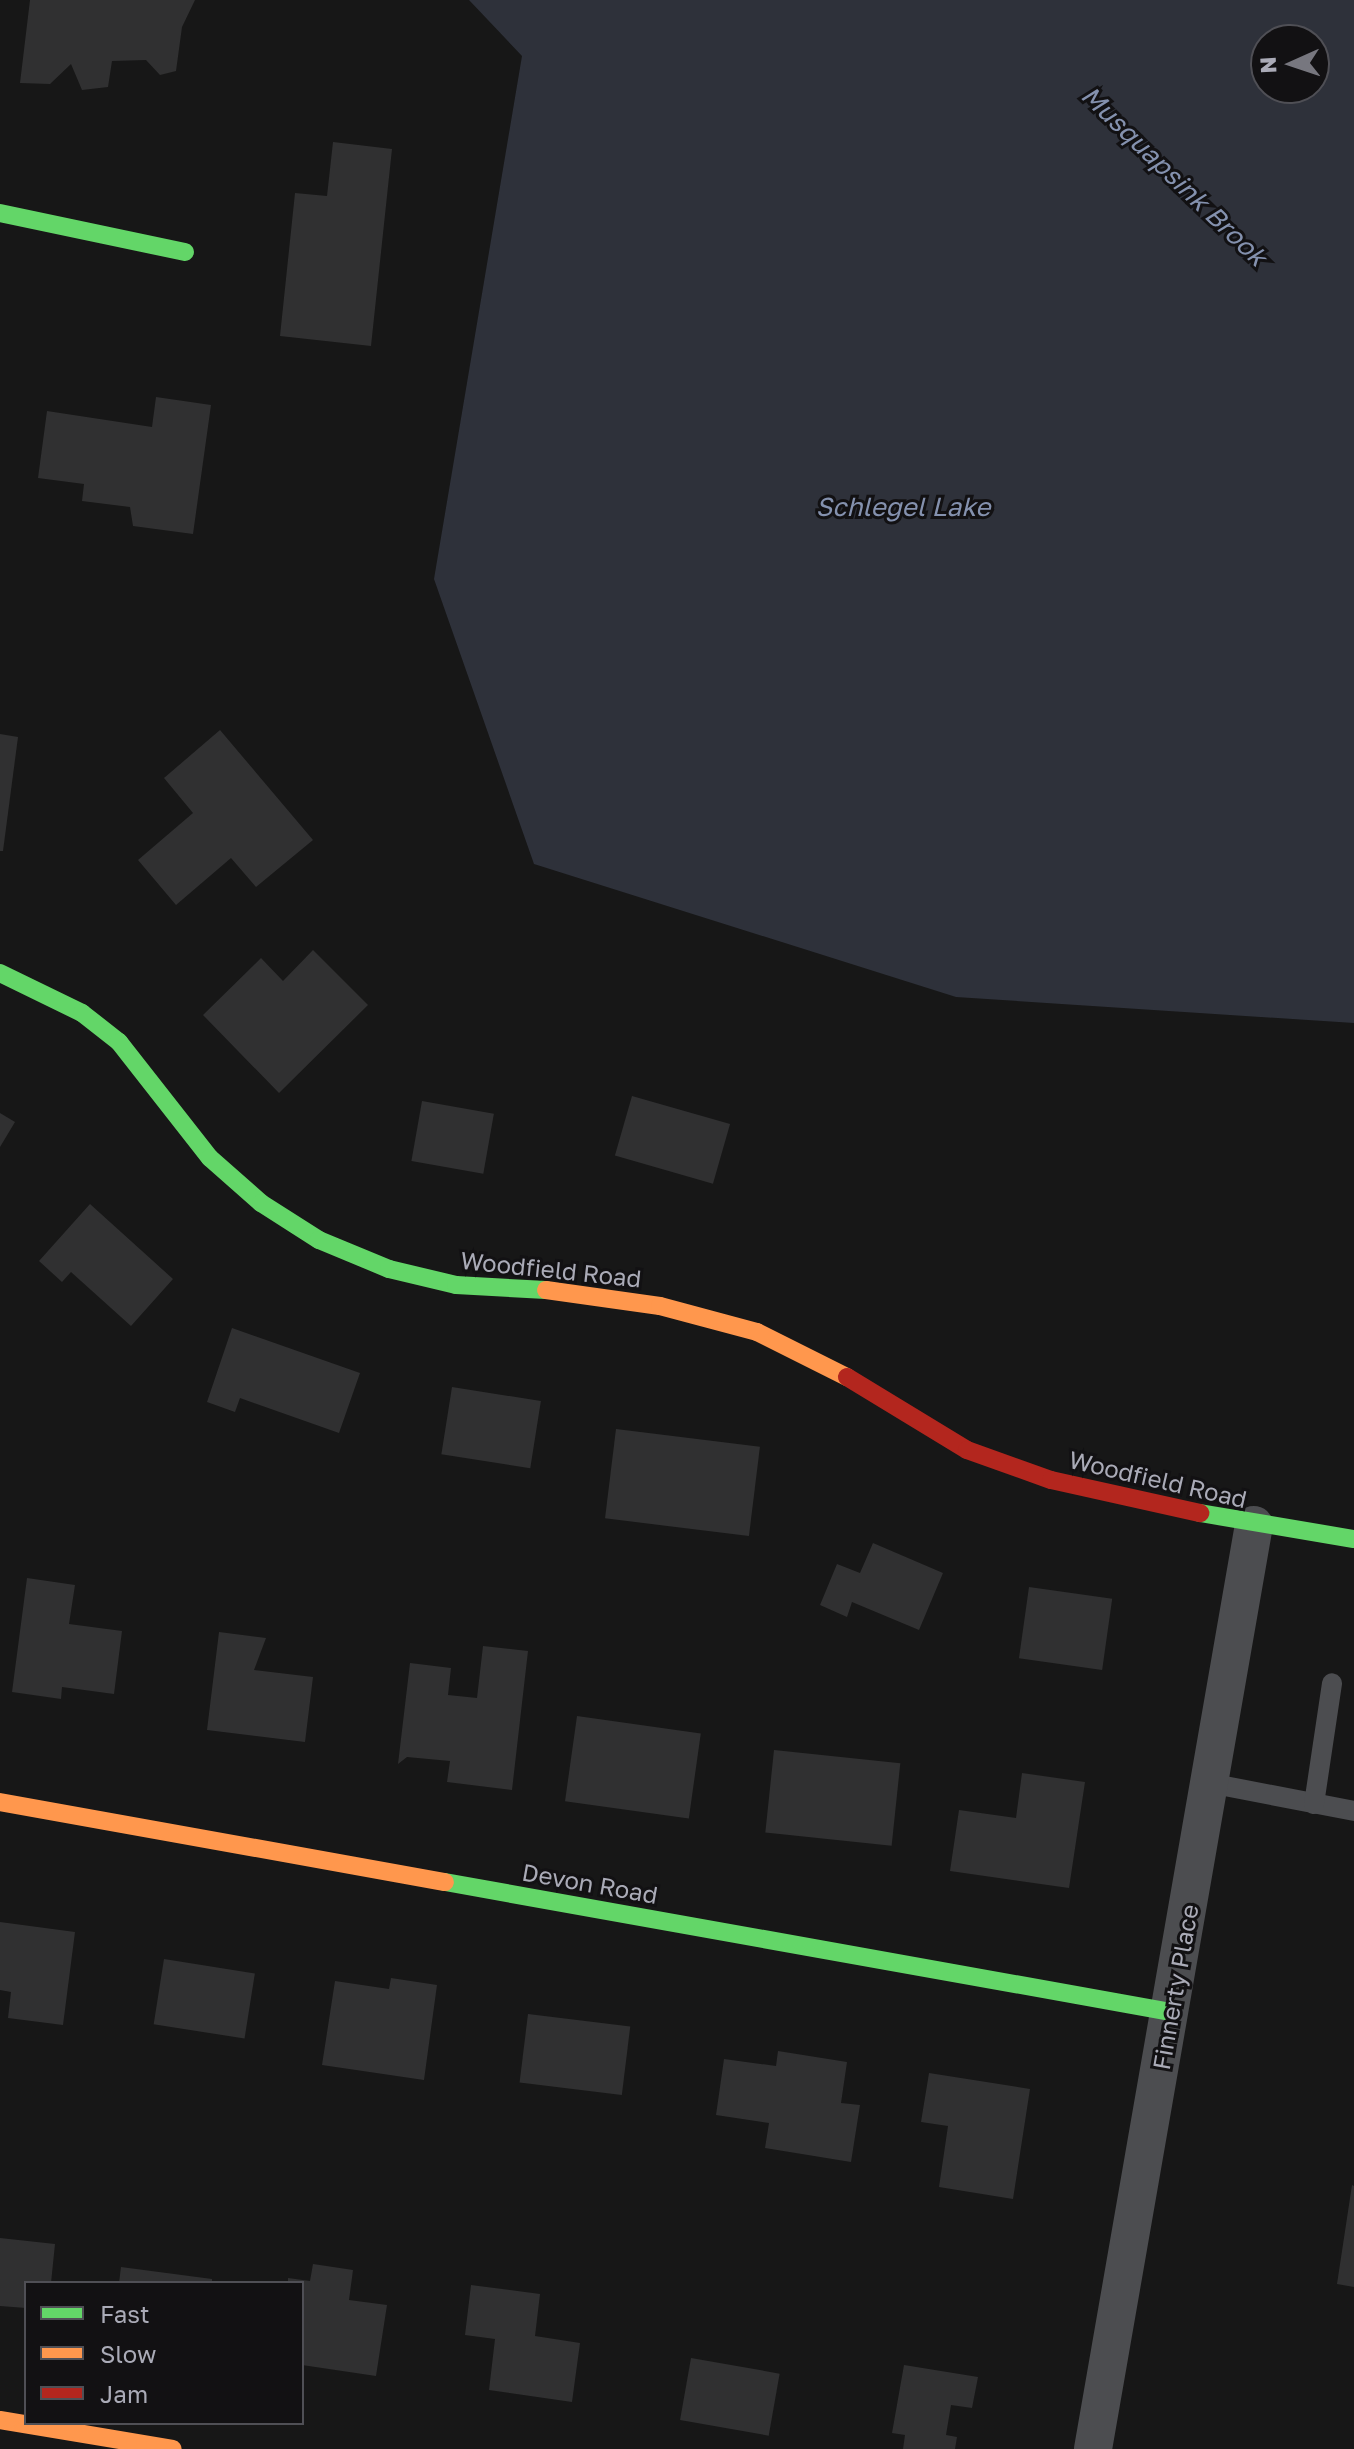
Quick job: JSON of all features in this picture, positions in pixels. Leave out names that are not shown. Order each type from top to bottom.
[{"type":"street","points":[[0,213],[185,252]]},
{"type":"street","name":"Woodfield Road","points":[[0,973],[82,1013],[119,1042],[210,1158],[261,1203],[319,1240],[389,1269],[456,1285],[589,1294],[757,1332],[815,1358],[967,1450],[1051,1480],[1254,1525],[1354,1539]]},
{"type":"street","name":"Finnerty Place","points":[[1093,2449],[1254,1525]]},
{"type":"street","name":"Devon Road","points":[[0,1802],[1171,2012]]},
{"type":"street","points":[[0,2420],[24,2424]]},
{"type":"street","points":[[30,2425],[173,2449]]},
{"type":"lane","points":[[1314,1804],[1332,1683]]},
{"type":"lane","points":[[1209,1783],[1354,1811]]},
{"type":"water","name":"Schlegel Lake","points":[[469,0],[1354,0],[1354,1023],[956,997],[534,864],[434,579],[522,56]]},
{"type":"building","points":[[30,0],[195,0],[182,27],[176,71],[160,75],[146,60],[112,61],[108,87],[82,90],[71,64],[50,84],[20,83]]},
{"type":"building","points":[[333,142],[392,149],[371,346],[280,336],[295,193],[327,196]]},
{"type":"building","points":[[156,397],[211,405],[193,534],[133,526],[130,507],[82,501],[84,484],[38,478],[47,411],[152,427]]},
{"type":"building","points":[[220,730],[313,840],[256,887],[231,858],[176,905],[138,860],[193,813],[164,778]]},
{"type":"building","points":[[0,734],[18,737],[3,851],[0,851]]},
{"type":"building","points":[[313,950],[368,1005],[279,1093],[203,1015],[261,958],[283,981]]},
{"type":"building","points":[[632,1096],[730,1124],[713,1184],[615,1156]]},
{"type":"building","points":[[422,1101],[494,1114],[483,1174],[411,1161]]},
{"type":"building","points":[[0,1113],[15,1122],[0,1147]]},
{"type":"building","points":[[90,1204],[173,1279],[131,1326],[71,1272],[62,1282],[39,1261]]},
{"type":"building","points":[[232,1328],[360,1373],[339,1433],[240,1398],[235,1412],[207,1402]]},
{"type":"building","points":[[452,1387],[541,1401],[530,1468],[441,1454]]},
{"type":"building","points":[[616,1429],[760,1447],[749,1536],[605,1518]]},
{"type":"building","points":[[873,1543],[943,1573],[919,1630],[852,1602],[847,1617],[820,1605],[837,1564],[860,1573]]},
{"type":"building","points":[[27,1578],[75,1585],[69,1624],[122,1631],[114,1694],[62,1687],[61,1699],[12,1692]]},
{"type":"building","points":[[1029,1587],[1112,1599],[1102,1670],[1019,1658]]},
{"type":"building","points":[[219,1632],[266,1638],[254,1670],[313,1677],[305,1742],[207,1730]]},
{"type":"building","points":[[483,1646],[528,1651],[512,1790],[447,1782],[450,1761],[407,1757],[398,1764],[410,1663],[451,1668],[448,1695],[477,1698]]},
{"type":"building","points":[[577,1716],[701,1733],[689,1819],[565,1801]]},
{"type":"building","points":[[774,1750],[900,1763],[892,1846],[765,1833]]},
{"type":"building","points":[[1022,1773],[1085,1782],[1069,1888],[950,1871],[959,1810],[1016,1818]]},
{"type":"building","points":[[0,1922],[75,1932],[63,2025],[8,2018],[11,1992],[0,1990]]},
{"type":"building","points":[[164,1959],[255,1973],[245,2039],[154,2024]]},
{"type":"building","points":[[391,1978],[437,1985],[424,2080],[322,2065],[335,1981],[389,1989]]},
{"type":"building","points":[[528,2014],[630,2027],[622,2095],[520,2082]]},
{"type":"building","points":[[778,2051],[847,2062],[841,2103],[860,2105],[851,2162],[765,2148],[769,2123],[716,2115],[724,2059],[776,2066]]},
{"type":"building","points":[[929,2073],[1030,2089],[1013,2199],[939,2187],[948,2126],[921,2122]]},
{"type":"building","points":[[1354,2186],[1354,2287],[1337,2284]]},
{"type":"building","points":[[0,2238],[55,2244],[51,2281],[24,2281],[24,2308],[0,2306]]},
{"type":"building","points":[[313,2264],[353,2270],[349,2300],[387,2305],[376,2376],[304,2365],[304,2281],[288,2281],[288,2278],[310,2281]]},
{"type":"building","points":[[121,2267],[212,2279],[212,2281],[119,2281]]},
{"type":"building","points":[[471,2285],[540,2294],[535,2336],[580,2343],[572,2402],[489,2390],[495,2339],[465,2335]]},
{"type":"building","points":[[691,2358],[780,2374],[769,2436],[680,2420]]},
{"type":"building","points":[[904,2365],[978,2377],[972,2408],[951,2405],[946,2435],[957,2437],[955,2449],[903,2449],[905,2435],[892,2433]]},
{"type":"traffic: fast","points":[[0,213],[185,252]]},
{"type":"traffic: fast","points":[[0,973],[82,1013],[119,1042],[210,1158],[261,1203],[319,1240],[389,1269],[456,1285],[546,1290]]},
{"type":"traffic: fast","points":[[1200,1513],[1354,1539]]},
{"type":"traffic: fast","points":[[445,1882],[1171,2012]]},
{"type":"traffic: slow","points":[[546,1290],[660,1306],[757,1332],[847,1377]]},
{"type":"traffic: slow","points":[[0,1802],[445,1882]]},
{"type":"traffic: slow","points":[[0,2420],[24,2424]]},
{"type":"traffic: slow","points":[[30,2425],[173,2449]]},
{"type":"traffic: jam","points":[[847,1377],[967,1450],[1051,1480],[1200,1513]]},
{"type":"water label","name":"Musquapsink Brook","points":[[1174,176]]}]
